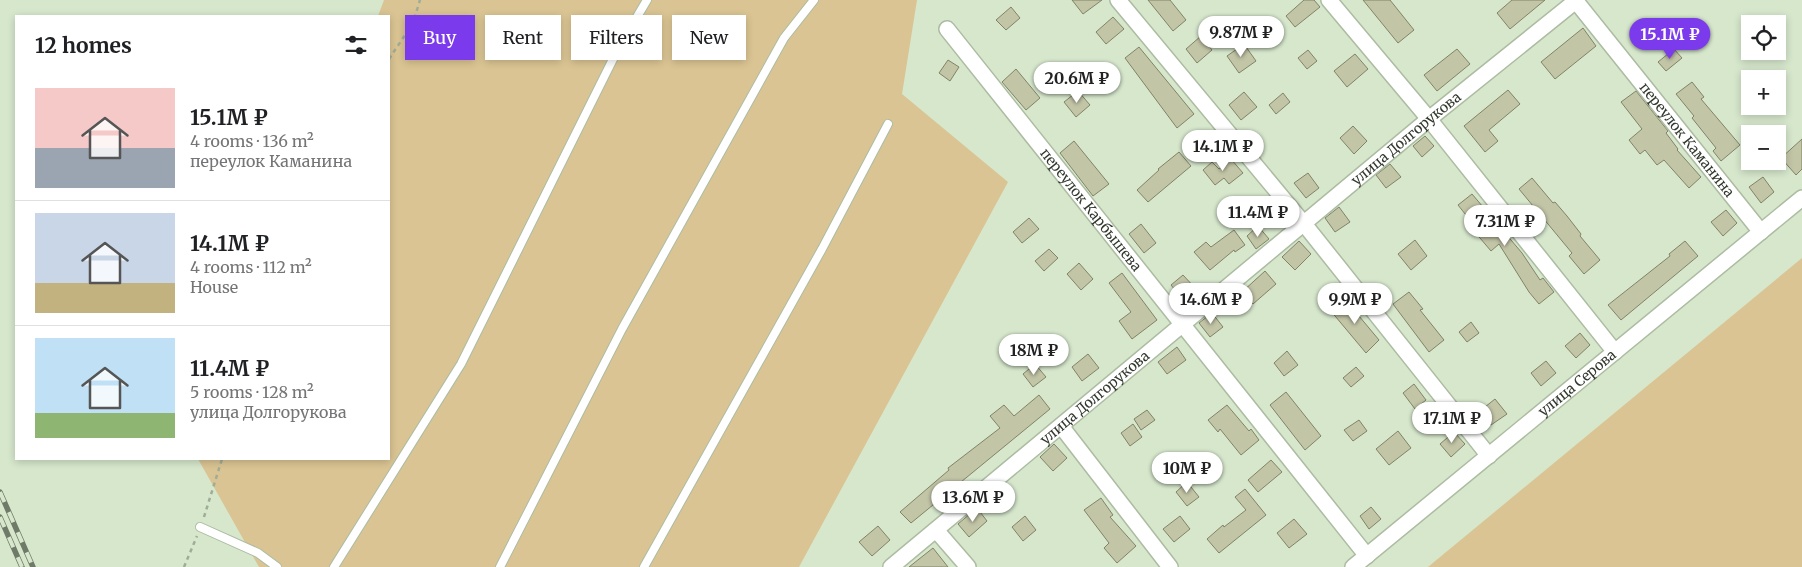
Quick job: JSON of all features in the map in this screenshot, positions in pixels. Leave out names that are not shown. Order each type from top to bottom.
[{"type":"street","points":[[1118,0],[1305,224],[1489,456]]},
{"type":"street","points":[[1329,0],[1429,119],[1615,352]]},
{"type":"street","name":"улица Долгорукова","points":[[891,567],[1184,325],[1429,119],[1576,0]]},
{"type":"street","name":"переулок Каманина","points":[[1576,0],[1761,232]]},
{"type":"street","name":"переулок Карбышева","points":[[947,29],[1367,556]]},
{"type":"street","name":"улица Серова","points":[[1353,567],[1802,198]]},
{"type":"street","points":[[1061,426],[1170,567]]},
{"type":"street","points":[[936,530],[968,567]]},
{"type":"lane","points":[[334,567],[461,364],[618,49],[647,0]]},
{"type":"lane","points":[[500,567],[627,321],[784,38],[814,0]]},
{"type":"lane","points":[[644,567],[822,249],[888,124]]},
{"type":"lane","points":[[200,527],[258,553],[277,567]]},
{"type":"path","points":[[390,58],[413,23],[420,0]]},
{"type":"path","points":[[184,567],[200,527],[222,460]]},
{"type":"shaded area","points":[[384,0],[917,0],[902,94],[1008,182],[799,567],[259,567],[199,460],[390,460],[390,15],[378,15]]},
{"type":"shaded area","points":[[1802,258],[1802,567],[1428,567]]},
{"type":"building","points":[[1072,0],[1102,0],[1083,14]]},
{"type":"building","points":[[1148,0],[1170,0],[1186,20],[1173,31]]},
{"type":"building","points":[[1304,0],[1314,0],[1320,7],[1295,27],[1286,16]]},
{"type":"building","points":[[1363,0],[1390,0],[1414,30],[1398,43]]},
{"type":"building","points":[[1512,0],[1545,0],[1510,29],[1497,13]]},
{"type":"building","points":[[1011,7],[1020,18],[1006,30],[996,20]]},
{"type":"building","points":[[1113,17],[1124,29],[1106,44],[1096,32]]},
{"type":"building","points":[[1677,19],[1687,31],[1674,42],[1664,30]]},
{"type":"building","points":[[1583,28],[1596,46],[1555,79],[1541,62]]},
{"type":"building","points":[[1201,36],[1212,50],[1197,63],[1186,49]]},
{"type":"building","points":[[1244,44],[1256,61],[1239,73],[1227,56]]},
{"type":"building","points":[[1139,47],[1194,114],[1177,128],[1125,58]]},
{"type":"building","points":[[1457,49],[1470,64],[1437,91],[1424,75]]},
{"type":"building","points":[[1674,49],[1682,58],[1666,71],[1658,62]]},
{"type":"building","points":[[1308,50],[1317,61],[1307,69],[1298,58]]},
{"type":"building","points":[[1355,54],[1368,69],[1347,87],[1334,71]]},
{"type":"building","points":[[948,60],[959,67],[950,81],[939,73]]},
{"type":"building","points":[[1016,69],[1040,98],[1026,110],[1002,82]]},
{"type":"building","points":[[1692,82],[1704,97],[1701,99],[1740,145],[1721,161],[1713,151],[1716,148],[1676,94]]},
{"type":"building","points":[[1508,90],[1520,104],[1489,130],[1498,141],[1485,152],[1464,126]]},
{"type":"building","points":[[1078,91],[1090,105],[1076,117],[1064,102]]},
{"type":"building","points":[[1636,91],[1668,131],[1666,133],[1677,150],[1701,177],[1689,188],[1664,160],[1657,165],[1645,150],[1640,154],[1629,140],[1642,129],[1621,102]]},
{"type":"building","points":[[1244,92],[1257,107],[1241,120],[1229,105]]},
{"type":"building","points":[[1283,93],[1290,102],[1276,114],[1269,105]]},
{"type":"building","points":[[1353,126],[1367,141],[1354,154],[1340,138]]},
{"type":"building","points":[[1425,136],[1434,146],[1422,157],[1413,146]]},
{"type":"building","points":[[1802,139],[1802,169],[1796,175],[1786,164],[1786,153]]},
{"type":"building","points":[[1074,141],[1109,184],[1093,196],[1060,153]]},
{"type":"building","points":[[1179,152],[1191,166],[1148,202],[1137,190]]},
{"type":"building","points":[[1231,159],[1243,173],[1229,184],[1224,178],[1215,185],[1203,170],[1212,162],[1219,169]]},
{"type":"building","points":[[1390,164],[1401,177],[1386,188],[1376,175]]},
{"type":"building","points":[[1308,173],[1319,188],[1306,198],[1294,183]]},
{"type":"building","points":[[1763,177],[1774,192],[1761,203],[1749,187]]},
{"type":"building","points":[[1532,178],[1567,216],[1581,234],[1580,236],[1600,260],[1584,274],[1569,256],[1572,253],[1519,189]]},
{"type":"building","points":[[1472,194],[1522,253],[1540,280],[1543,278],[1554,292],[1539,304],[1529,292],[1499,244],[1491,251],[1474,231],[1477,229],[1458,205]]},
{"type":"building","points":[[1266,199],[1279,215],[1263,228],[1250,212]]},
{"type":"building","points":[[1339,207],[1350,222],[1335,232],[1325,218]]},
{"type":"building","points":[[1726,210],[1737,223],[1723,236],[1711,222]]},
{"type":"building","points":[[1029,218],[1039,229],[1022,243],[1013,232]]},
{"type":"building","points":[[1141,224],[1156,243],[1144,253],[1129,234]]},
{"type":"building","points":[[1258,226],[1269,239],[1256,249],[1247,236]]},
{"type":"building","points":[[1234,230],[1245,245],[1235,252],[1234,250],[1210,270],[1194,252],[1206,242],[1211,247]]},
{"type":"building","points":[[1415,240],[1427,256],[1411,270],[1398,254]]},
{"type":"building","points":[[1299,241],[1311,254],[1295,270],[1282,257]]},
{"type":"building","points":[[1685,241],[1698,256],[1621,320],[1608,305],[1670,256],[1669,254]]},
{"type":"building","points":[[1049,249],[1058,258],[1044,271],[1035,261]]},
{"type":"building","points":[[1079,263],[1093,279],[1081,290],[1067,274]]},
{"type":"building","points":[[1265,271],[1276,284],[1253,304],[1242,292]]},
{"type":"building","points":[[1122,273],[1157,320],[1132,339],[1119,321],[1131,312],[1109,283]]},
{"type":"building","points":[[1183,275],[1196,289],[1183,300],[1171,285]]},
{"type":"building","points":[[1409,292],[1423,309],[1420,310],[1444,340],[1429,352],[1393,304]]},
{"type":"building","points":[[1344,298],[1379,340],[1366,353],[1330,310]]},
{"type":"building","points":[[1212,313],[1223,327],[1210,337],[1199,323]]},
{"type":"building","points":[[1471,322],[1479,333],[1467,342],[1459,332]]},
{"type":"building","points":[[1580,333],[1590,345],[1576,358],[1565,346]]},
{"type":"building","points":[[1177,347],[1186,360],[1167,374],[1158,362]]},
{"type":"building","points":[[1287,351],[1298,365],[1284,376],[1274,363]]},
{"type":"building","points":[[1088,354],[1099,368],[1082,381],[1072,367]]},
{"type":"building","points":[[1546,361],[1556,373],[1541,386],[1531,373]]},
{"type":"building","points":[[1035,364],[1046,377],[1033,387],[1023,374]]},
{"type":"building","points":[[1356,367],[1364,376],[1351,387],[1343,378]]},
{"type":"building","points":[[1414,384],[1426,400],[1415,409],[1403,393]]},
{"type":"building","points":[[1286,392],[1321,436],[1305,450],[1270,405]]},
{"type":"building","points":[[1039,395],[1050,409],[911,523],[900,512],[949,470],[948,468],[1000,428],[990,416],[1004,405],[1014,416]]},
{"type":"building","points":[[1495,399],[1507,414],[1491,425],[1480,411]]},
{"type":"building","points":[[1227,405],[1249,431],[1251,429],[1259,440],[1241,455],[1220,429],[1218,432],[1208,420]]},
{"type":"building","points":[[1147,410],[1155,420],[1141,430],[1134,419]]},
{"type":"building","points":[[1359,420],[1367,431],[1353,441],[1344,430]]},
{"type":"building","points":[[1133,424],[1142,437],[1130,446],[1121,433]]},
{"type":"building","points":[[1398,431],[1411,448],[1389,465],[1376,449]]},
{"type":"building","points":[[1454,432],[1465,444],[1451,457],[1440,444]]},
{"type":"building","points":[[1054,444],[1067,458],[1053,471],[1040,457]]},
{"type":"building","points":[[1175,454],[1182,463],[1168,475],[1161,466]]},
{"type":"building","points":[[1271,460],[1282,472],[1258,492],[1248,480]]},
{"type":"building","points":[[1187,482],[1199,497],[1187,506],[1176,492]]},
{"type":"building","points":[[1245,489],[1266,515],[1219,553],[1207,539],[1223,525],[1224,527],[1246,510],[1235,497]]},
{"type":"building","points":[[1101,498],[1113,515],[1110,517],[1136,546],[1117,563],[1104,548],[1109,543],[1084,510]]},
{"type":"building","points":[[1371,507],[1381,519],[1369,529],[1360,516]]},
{"type":"building","points":[[977,508],[987,521],[969,537],[958,524]]},
{"type":"building","points":[[1025,516],[1036,530],[1023,541],[1012,527]]},
{"type":"building","points":[[1180,516],[1190,529],[1174,542],[1163,529]]},
{"type":"building","points":[[1294,519],[1307,534],[1289,548],[1277,533]]},
{"type":"building","points":[[878,526],[890,540],[872,556],[859,542]]},
{"type":"building","points":[[933,548],[948,567],[909,567]]},
{"type":"railway","points":[[0,492],[33,567]]},
{"type":"railway","points":[[0,517],[22,567]]}]
